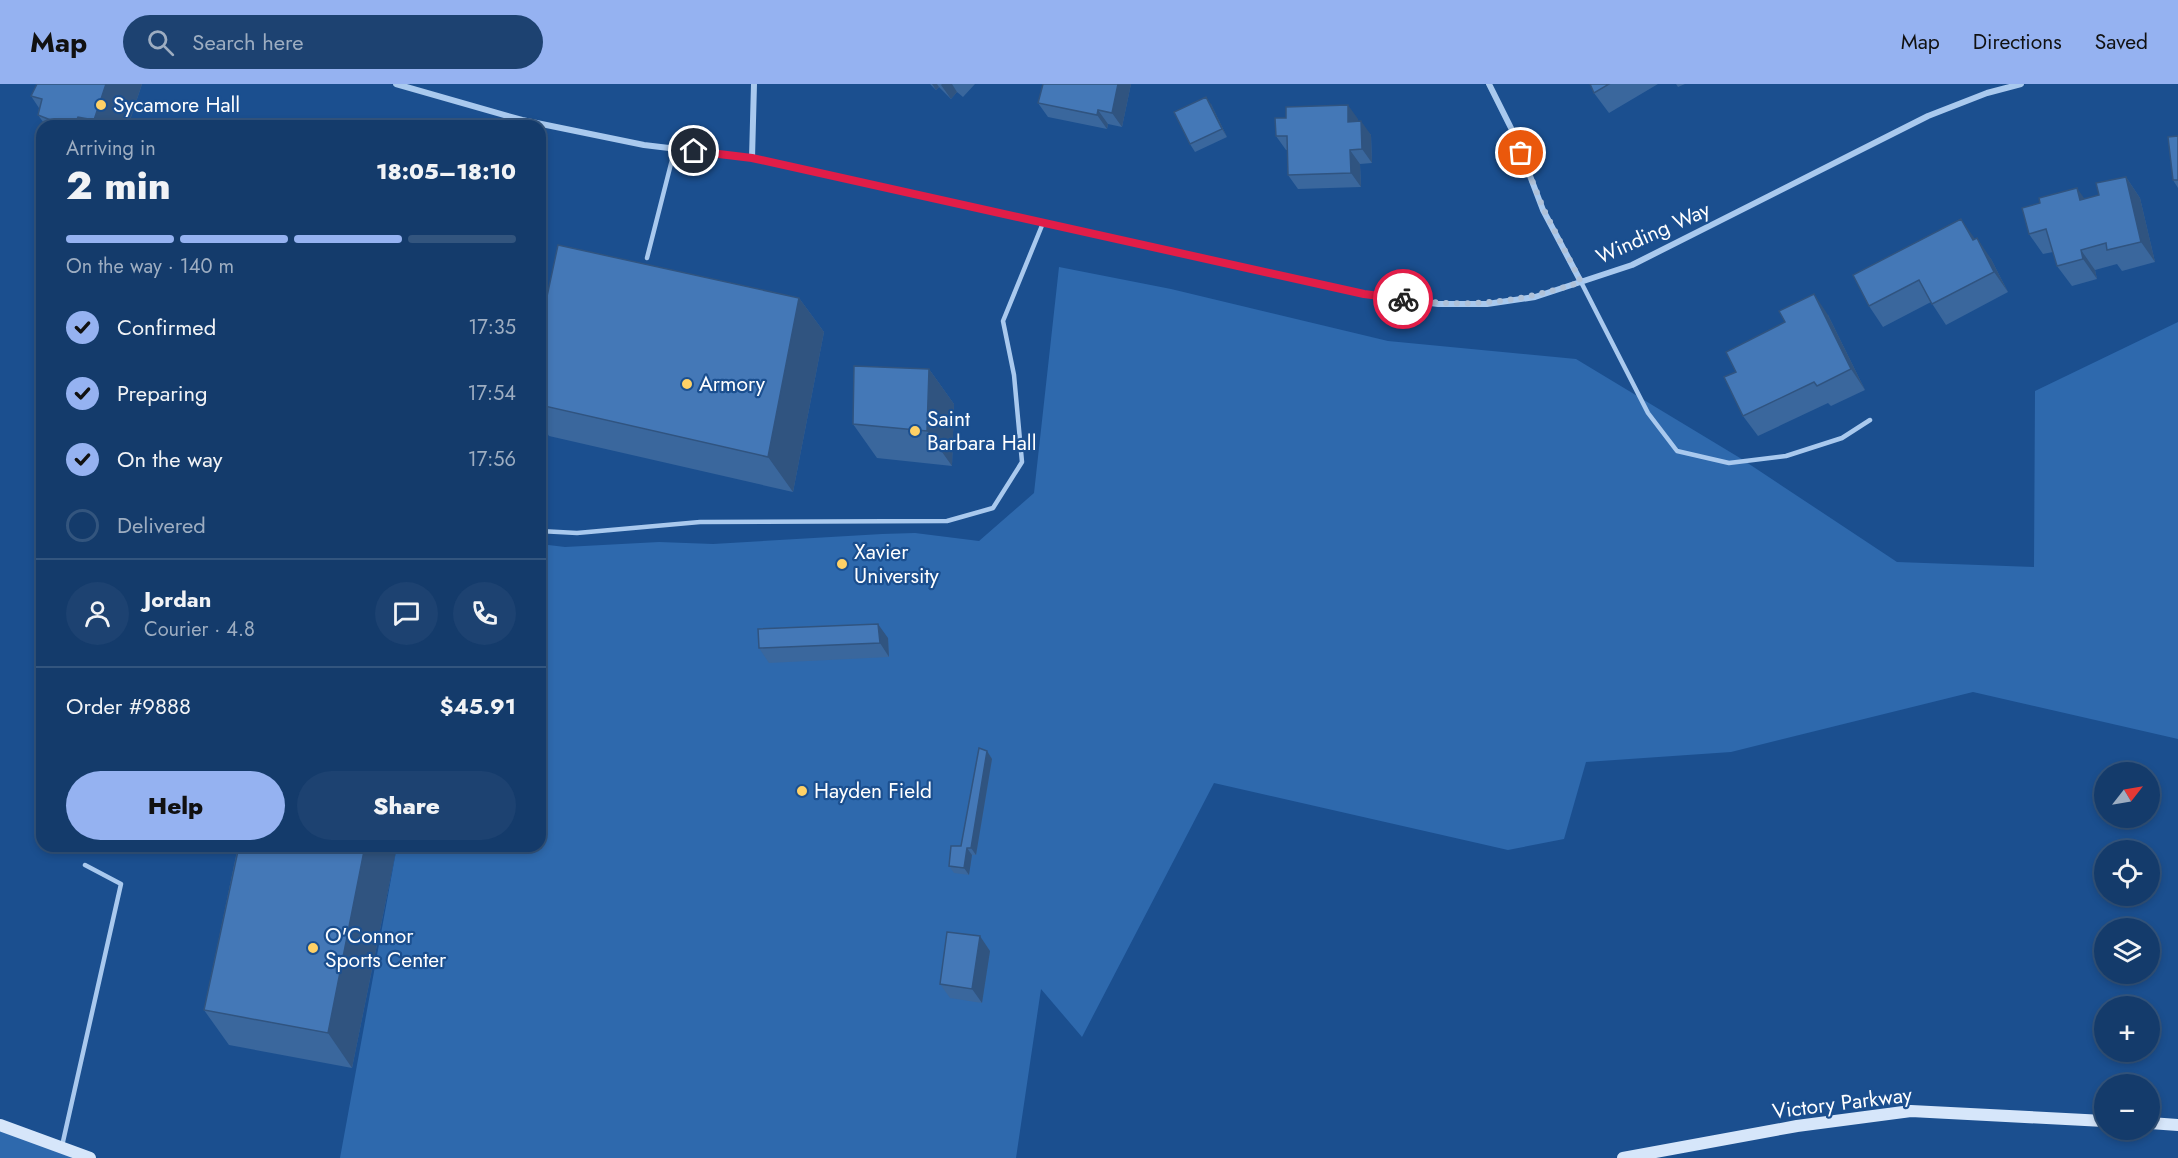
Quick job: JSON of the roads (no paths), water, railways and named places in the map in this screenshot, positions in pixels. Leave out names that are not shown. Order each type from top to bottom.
[{"type":"street","name":"Winding Way","points":[[396,84],[414,87],[522,120]]},
{"type":"street","points":[[752,158],[754,84]]},
{"type":"street","points":[[1490,84],[1514,134],[1544,210],[1581,282]]},
{"type":"street","name":"Winding Way","points":[[546,124],[675,148],[752,158],[1364,294],[1438,304],[1487,304],[1526,298],[1632,265],[1928,116],[1987,93],[2021,84]]},
{"type":"street","name":"Victory Parkway","points":[[1623,1158],[1797,1126],[1911,1111],[2094,1120]]},
{"type":"street","points":[[2160,1124],[2178,1125]]},
{"type":"street","points":[[0,1125],[90,1158]]},
{"type":"lane","points":[[647,258],[675,148]]},
{"type":"lane","points":[[546,531],[577,533],[700,522],[947,521],[993,508],[1022,462],[1014,375],[1003,321],[1043,223]]},
{"type":"lane","points":[[1581,282],[1648,413],[1677,452],[1729,463],[1786,456],[1842,438],[1870,420]]},
{"type":"lane","points":[[62,1148],[121,884],[85,865]]},
{"type":"place","name":"Sycamore Hall","points":[[101,105]]},
{"type":"place","name":"Armory","points":[[687,384]]},
{"type":"place","name":"Saint Barbara Hall","points":[[915,431]]},
{"type":"place","name":"Xavier University","points":[[842,564]]},
{"type":"place","name":"Hayden Field","points":[[802,791]]},
{"type":"place","name":"O'Connor Sports Center","points":[[313,948]]}]
